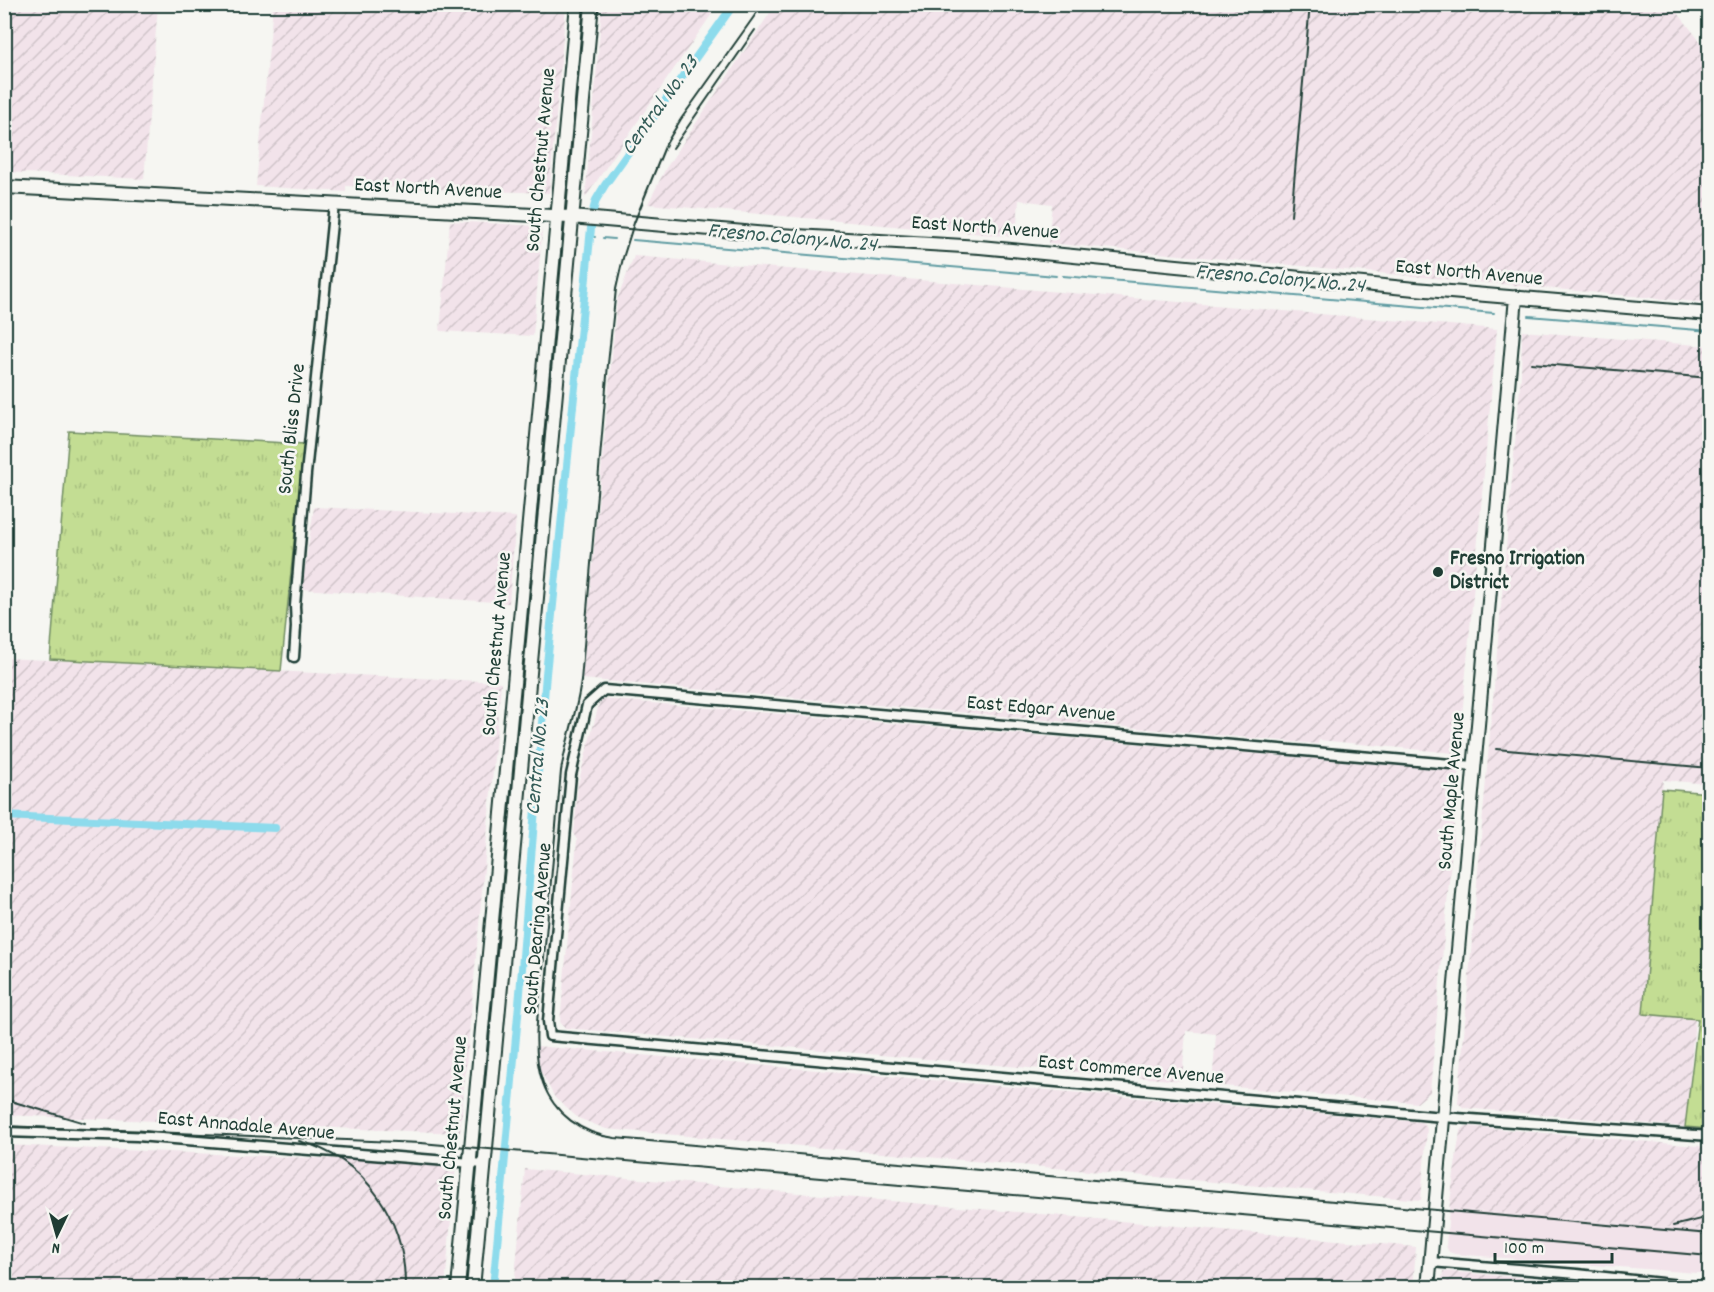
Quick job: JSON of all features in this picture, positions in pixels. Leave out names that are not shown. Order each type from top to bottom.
[{"type":"street","name":"South Chestnut Avenue","points":[[459,1287],[577,4]]},
{"type":"street","name":"South Chestnut Avenue","points":[[473,1287],[528,683],[577,218],[592,4]]},
{"type":"street","name":"East North Avenue","points":[[4,187],[577,218],[791,236],[1034,251],[1415,290],[1710,314]]},
{"type":"street","name":"South Bliss Drive","points":[[294,657],[306,474],[334,204]]},
{"type":"street","name":"South Maple Avenue","points":[[1428,1287],[1516,297]]},
{"type":"street","points":[[514,682],[528,683]]},
{"type":"street","name":"East Edgar Avenue","points":[[604,690],[1474,766]]},
{"type":"street","name":"South Dearing Avenue","points":[[550,1036],[548,1020],[571,775],[587,705],[604,690]]},
{"type":"street","name":"East Commerce Avenue","points":[[550,1036],[1443,1117],[1710,1136]]},
{"type":"street","name":"East Annadale Avenue","points":[[4,1132],[137,1136],[484,1164]]},
{"type":"street","points":[[1431,1262],[1708,1287]]},
{"type":"shaded area","points":[[776,4],[1672,5],[1709,53],[1709,303],[1048,243],[1052,204],[1019,200],[1016,237],[648,204],[666,168]]},
{"type":"shaded area","points":[[4,5],[158,5],[144,179],[5,172]]},
{"type":"shaded area","points":[[273,5],[566,5],[549,193],[346,186],[346,192],[256,186]]},
{"type":"shaded area","points":[[602,5],[718,5],[585,198],[595,90]]},
{"type":"shaded area","points":[[450,221],[541,228],[533,336],[440,331]]},
{"type":"shaded area","points":[[634,256],[1497,329],[1459,750],[1453,753],[1319,740],[1318,744],[582,679],[617,300]]},
{"type":"shaded area","points":[[1522,331],[1709,346],[1709,784],[1663,780],[1643,1013],[1695,1018],[1686,1127],[1464,1108],[1458,1103],[1521,375]]},
{"type":"shaded area","points":[[314,507],[516,517],[509,603],[302,589]]},
{"type":"shaded area","points":[[4,658],[501,682],[460,1133],[5,1115]]},
{"type":"shaded area","points":[[603,699],[1459,771],[1430,1092],[1417,1103],[1212,1085],[1216,1034],[1186,1031],[1182,1081],[565,1028],[560,1022],[577,840],[574,835],[578,784],[599,704]]},
{"type":"shaded area","points":[[536,1046],[1420,1122],[1425,1124],[1427,1129],[1421,1200],[606,1129],[578,1118],[555,1098],[540,1070]]},
{"type":"shaded area","points":[[1466,1126],[1709,1147],[1709,1230],[1449,1209],[1460,1131]]},
{"type":"shaded area","points":[[4,1145],[456,1164],[445,1287],[5,1287]]},
{"type":"shaded area","points":[[525,1169],[1416,1247],[1413,1287],[514,1287]]},
{"type":"shaded area","points":[[1449,1209],[1709,1230],[1709,1274],[1455,1254],[1449,1252],[1446,1246]]},
{"type":"shaded area","points":[[1443,1271],[1636,1287],[1441,1287]]},
{"type":"green space","points":[[69,431],[304,444],[281,671],[50,659]]},
{"type":"green space","points":[[1662,789],[1709,793],[1709,1129],[1685,1127],[1698,1019],[1643,1014]]},
{"type":"waterway","name":"Central No. 23","points":[[593,211],[596,200],[605,185],[734,4]]},
{"type":"waterway","name":"Central No. 23","points":[[493,1288],[546,674],[591,228]]},
{"type":"waterway","name":"Fresno Colony No. 24","points":[[590,237],[595,237]]},
{"type":"waterway","name":"Fresno Colony No. 24","points":[[603,238],[614,239]]},
{"type":"waterway","name":"Fresno Colony No. 24","points":[[633,240],[1056,276]]},
{"type":"waterway","name":"Fresno Colony No. 24","points":[[1063,276],[1494,313]]},
{"type":"waterway","name":"Fresno Colony No. 24","points":[[1529,316],[1710,331]]},
{"type":"waterway","points":[[4,816],[275,828]]},
{"type":"railway","points":[[763,4],[681,119],[666,144],[634,223],[616,289],[581,681],[561,771],[537,1020],[539,1069],[543,1083],[554,1104],[571,1121],[581,1127],[615,1138],[1710,1234]]},
{"type":"railway","points":[[1291,216],[1310,4]]},
{"type":"railway","points":[[1699,4],[1710,19]]},
{"type":"railway","points":[[673,148],[755,30]]},
{"type":"railway","points":[[1531,363],[1710,378]]},
{"type":"railway","points":[[1496,749],[1710,768]]},
{"type":"railway","points":[[4,1099],[85,1123]]},
{"type":"railway","points":[[4,1126],[421,1143],[1710,1256]]},
{"type":"railway","points":[[299,1141],[323,1150],[344,1162],[362,1177],[378,1196],[390,1216],[398,1239],[405,1288]]},
{"type":"railway","points":[[1673,1226],[1701,1219]]},
{"type":"place","name":"Fresno Irrigation District","points":[[1438,572]]}]
